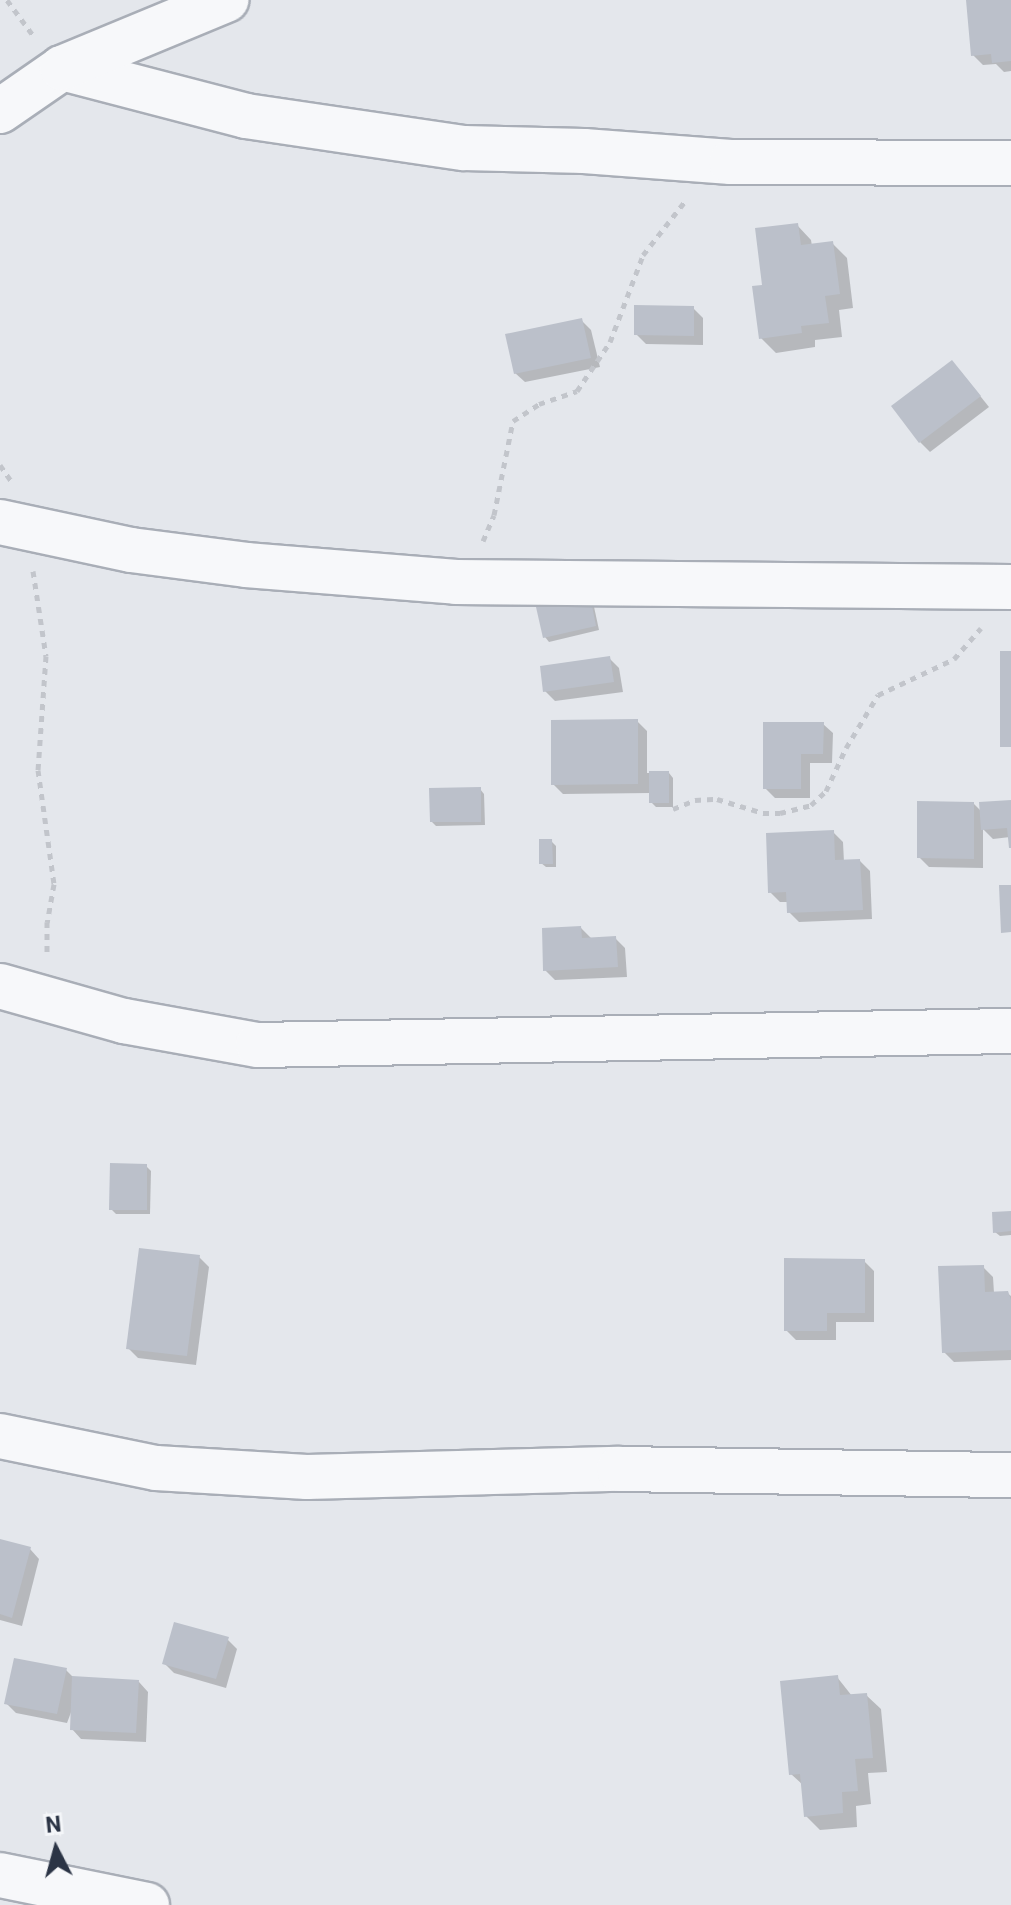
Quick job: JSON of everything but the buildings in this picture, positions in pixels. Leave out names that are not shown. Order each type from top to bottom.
[{"type":"street","points":[[0,111],[62,68],[226,0]]},
{"type":"street","points":[[62,68],[246,116],[464,148],[584,151],[744,162],[1011,163]]},
{"type":"street","points":[[13,526],[131,550],[246,565],[456,582],[1005,587]]},
{"type":"street","points":[[0,986],[124,1021],[258,1045],[1011,1031]]},
{"type":"street","points":[[0,1436],[156,1468],[307,1477],[619,1469],[1011,1475]]},
{"type":"street","points":[[0,1875],[147,1905]]},
{"type":"path","points":[[456,582],[474,558],[494,515],[513,421],[539,404],[577,391],[610,342],[643,255],[716,166],[744,162]]},
{"type":"path","points":[[13,526],[41,607],[46,656],[38,770],[54,884],[47,922],[50,1000]]},
{"type":"path","points":[[673,809],[695,800],[717,799],[763,813],[780,813],[811,805],[826,791],[846,748],[878,695],[954,659],[989,617],[1005,587]]}]
